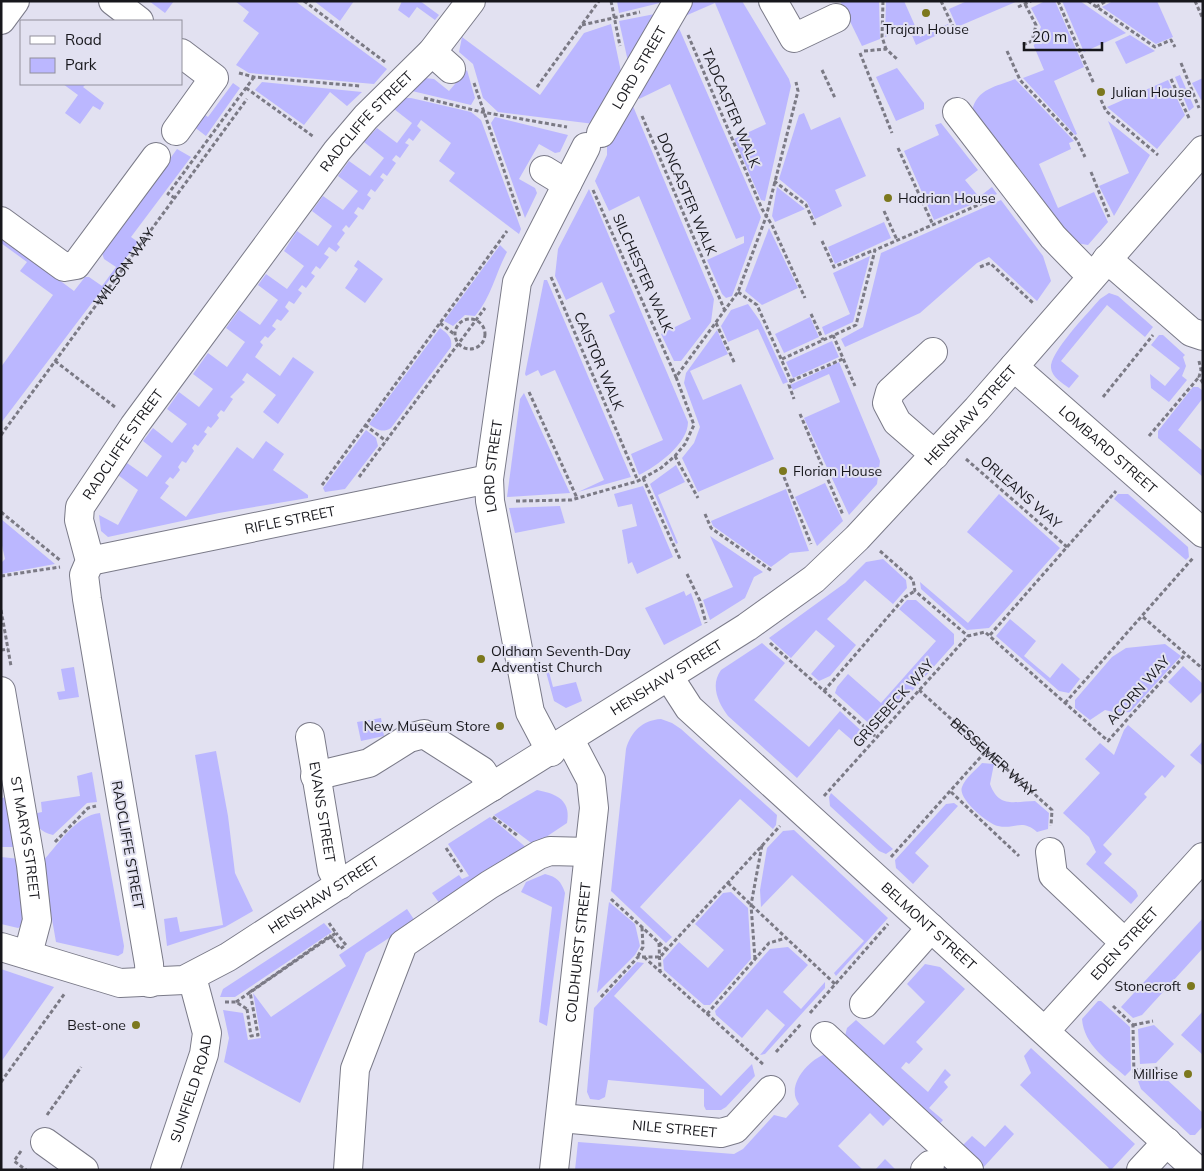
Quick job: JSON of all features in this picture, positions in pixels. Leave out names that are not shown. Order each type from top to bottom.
[{"type":"street","points":[[1,20],[15,1]]},
{"type":"street","points":[[113,1],[138,20]]},
{"type":"street","name":"RADCLIFFE STREET","points":[[150,983],[84,575],[78,563],[80,507],[134,426],[337,151],[366,117],[410,86],[452,65],[471,1]]},
{"type":"street","points":[[773,1],[794,38],[836,18]]},
{"type":"street","name":"LORD STREET","points":[[560,746],[530,712],[490,490],[517,282],[568,180],[630,85],[676,5]]},
{"type":"street","points":[[176,131],[224,75],[182,54]]},
{"type":"street","points":[[957,112],[1053,237],[1191,332],[1200,343]]},
{"type":"street","name":"HENSHAW STREET","points":[[1,947],[120,983],[150,983],[192,977],[228,957],[340,885],[490,799],[560,746],[747,627],[814,579],[948,454],[1014,367],[1203,150]]},
{"type":"street","points":[[1,221],[64,267],[76,265],[156,157]]},
{"type":"street","points":[[933,352],[890,392],[887,403],[897,422],[948,454]]},
{"type":"street","name":"LOMBARD STREET","points":[[1014,367],[1198,545]]},
{"type":"street","name":"RIFLE STREET","points":[[78,563],[490,490]]},
{"type":"street","name":"BELMONT STREET","points":[[669,676],[689,708],[1197,1170]]},
{"type":"street","name":"ST MARYS STREET","points":[[6,679],[31,865],[36,920],[28,954]]},
{"type":"street","points":[[316,776],[369,763],[394,734],[409,738],[424,734],[482,771],[490,799]]},
{"type":"street","name":"EVANS STREET","points":[[310,737],[333,875],[340,885]]},
{"type":"street","name":"COLDHURST STREET","points":[[554,1170],[594,808],[591,780],[560,746]]},
{"type":"street","points":[[1050,842],[1053,875],[1124,942]]},
{"type":"street","points":[[348,1170],[355,1069],[403,944],[489,885],[539,855],[550,851],[589,852]]},
{"type":"street","name":"EDEN STREET","points":[[1045,1031],[1203,857]]},
{"type":"street","points":[[864,1004],[931,928]]},
{"type":"street","name":"SUNFIELD ROAD","points":[[165,1170],[204,1054],[207,1033],[192,977]]},
{"type":"street","points":[[825,1036],[969,1170]]},
{"type":"street","name":"NILE STREET","points":[[561,1118],[721,1133],[735,1129],[769,1079]]},
{"type":"street","points":[[45,1142],[84,1170]]},
{"type":"street","points":[[1141,1170],[1167,1142]]},
{"type":"path","points":[[304,1],[410,86],[482,112],[568,127]]},
{"type":"path","points":[[537,87],[599,1]]},
{"type":"path","points":[[883,1],[882,37],[886,49],[897,58]]},
{"type":"path","points":[[941,1],[956,33]]},
{"type":"path","points":[[1018,7],[1031,1]]},
{"type":"path","points":[[1058,1],[1094,84]]},
{"type":"path","points":[[1088,1],[1155,47],[1171,40],[1175,48]]},
{"type":"path","points":[[1096,6],[1106,1]]},
{"type":"path","points":[[1195,1],[1203,19]]},
{"type":"path","points":[[1023,45],[1032,41],[1036,25],[1025,4]]},
{"type":"path","points":[[582,25],[668,5],[676,5]]},
{"type":"path","name":"TADCASTER WALK","points":[[676,5],[766,217],[772,225],[805,298]]},
{"type":"path","points":[[864,51],[886,49]]},
{"type":"path","points":[[1007,51],[1020,80],[1077,140],[1085,157]]},
{"type":"path","points":[[860,53],[892,133]]},
{"type":"path","points":[[1181,63],[1199,108]]},
{"type":"path","points":[[452,65],[482,112],[521,218]]},
{"type":"path","points":[[822,70],[835,98]]},
{"type":"path","points":[[224,75],[366,87]]},
{"type":"path","points":[[175,198],[168,194],[254,77]]},
{"type":"path","points":[[1171,79],[1189,118]]},
{"type":"path","points":[[676,377],[738,292],[766,217],[798,91],[796,82]]},
{"type":"path","name":"DONCASTER WALK","points":[[630,85],[725,311]]},
{"type":"path","points":[[246,88],[315,138]]},
{"type":"path","name":"WILSON WAY","points":[[1,435],[247,99]]},
{"type":"path","points":[[1101,100],[1106,111],[1158,155]]},
{"type":"path","points":[[898,148],[933,225]]},
{"type":"path","points":[[1091,172],[1113,224]]},
{"type":"path","name":"SILCHESTER WALK","points":[[568,180],[676,377],[694,425],[685,444],[675,456]]},
{"type":"path","points":[[774,181],[806,205],[815,225]]},
{"type":"path","points":[[822,241],[834,267],[994,198]]},
{"type":"path","points":[[884,211],[897,240]]},
{"type":"path","points":[[322,493],[321,487],[507,231]]},
{"type":"path","points":[[782,359],[856,325],[875,250]]},
{"type":"path","points":[[980,267],[990,264],[1025,296]]},
{"type":"path","name":"CAISTOR WALK","points":[[551,270],[551,278],[638,481]]},
{"type":"path","points":[[738,292],[757,305],[791,381],[789,385],[794,399]]},
{"type":"path","points":[[355,483],[488,304]]},
{"type":"path","points":[[811,314],[824,340]]},
{"type":"path","points":[[454,334],[461,322],[471,319],[476,320],[483,327],[484,342],[472,350],[458,345]]},
{"type":"path","points":[[440,323],[454,334],[458,345]]},
{"type":"path","points":[[716,323],[735,364]]},
{"type":"path","points":[[1103,396],[1156,331]]},
{"type":"path","points":[[833,335],[854,386]]},
{"type":"path","points":[[1149,436],[1199,377],[1201,370],[1200,343]]},
{"type":"path","points":[[791,381],[843,359]]},
{"type":"path","points":[[55,362],[121,411]]},
{"type":"path","points":[[1199,377],[1203,383]]},
{"type":"path","points":[[528,388],[577,498]]},
{"type":"path","points":[[800,414],[848,524]]},
{"type":"path","points":[[365,425],[386,441]]},
{"type":"path","name":"ORLEANS WAY","points":[[948,454],[1067,547]]},
{"type":"path","points":[[490,490],[577,498],[638,481],[661,468],[675,456],[698,498]]},
{"type":"path","points":[[784,477],[812,545]]},
{"type":"path","points":[[643,478],[680,559]]},
{"type":"path","name":"ORLEANS WAY","points":[[990,635],[1122,484]]},
{"type":"path","points":[[1,512],[78,563]]},
{"type":"path","points":[[705,514],[711,528],[772,571]]},
{"type":"path","points":[[876,547],[912,580],[915,591],[968,636],[985,632],[990,635],[1065,702],[1143,617],[1198,545]]},
{"type":"path","points":[[1,576],[78,563]]},
{"type":"path","points":[[687,574],[700,601],[707,628]]},
{"type":"path","points":[[824,691],[905,597],[915,591]]},
{"type":"path","points":[[1,610],[8,649],[6,679]]},
{"type":"path","name":"ACORN WAY","points":[[1143,617],[1203,669]]},
{"type":"path","name":"GRISEBECK WAY","points":[[818,802],[968,636]]},
{"type":"path","points":[[762,637],[876,736]]},
{"type":"path","points":[[1,650],[8,649]]},
{"type":"path","name":"ACORN WAY","points":[[1065,702],[1108,741],[1186,655]]},
{"type":"path","name":"BESSEMER WAY","points":[[919,690],[1052,810],[1050,842]]},
{"type":"path","points":[[886,863],[986,752]]},
{"type":"path","points":[[951,792],[1019,856]]},
{"type":"path","points":[[490,799],[539,855]]},
{"type":"path","points":[[50,847],[88,808],[104,804]]},
{"type":"path","points":[[660,957],[781,825]]},
{"type":"path","points":[[441,841],[464,875]]},
{"type":"path","points":[[755,959],[751,905],[762,846]]},
{"type":"path","points":[[728,883],[835,984]]},
{"type":"path","points":[[604,896],[609,897],[666,950]]},
{"type":"path","points":[[222,1002],[236,1002],[247,1009],[251,1036],[258,1035],[250,992],[330,936],[340,949],[346,945],[324,916]]},
{"type":"path","points":[[776,1052],[889,923]]},
{"type":"path","points":[[598,1000],[638,957],[643,947],[642,927]]},
{"type":"path","points":[[236,1002],[336,932]]},
{"type":"path","points":[[707,1014],[769,943],[786,938]]},
{"type":"path","points":[[659,943],[660,971]]},
{"type":"path","points":[[644,956],[707,1014],[769,1079]]},
{"type":"path","points":[[638,957],[660,957]]},
{"type":"path","points":[[1,1082],[68,988]]},
{"type":"path","points":[[1113,1006],[1133,1025],[1134,1080]]},
{"type":"path","points":[[1133,1025],[1153,1021]]},
{"type":"path","points":[[1134,1070],[1160,1068]]},
{"type":"path","points":[[14,1161],[24,1169]]},
{"type":"green space","points":[[149,1],[174,1],[165,13]]},
{"type":"green space","points":[[235,1],[295,1],[387,69],[374,84],[249,73],[236,65],[259,33],[243,21],[249,12]]},
{"type":"green space","points":[[314,1],[354,1],[340,21]]},
{"type":"green space","points":[[402,1],[420,1],[439,15],[435,20],[417,7],[409,18],[398,10]]},
{"type":"green space","points":[[617,1],[668,1],[619,13]]},
{"type":"green space","points":[[684,1],[742,1],[789,79],[791,86],[765,201],[761,200],[734,139],[766,124],[715,3],[685,16]]},
{"type":"green space","points":[[840,1],[879,1],[880,39],[862,46]]},
{"type":"green space","points":[[886,1],[904,1],[920,37],[948,24],[950,29],[916,45],[908,26],[885,37]]},
{"type":"green space","points":[[967,1],[1018,1],[957,27],[949,9]]},
{"type":"green space","points":[[1045,1],[1055,1],[1084,67],[1054,81],[1077,134],[1075,135],[1023,78],[1044,70],[1033,44],[1041,27],[1031,8]]},
{"type":"green space","points":[[1062,1],[1080,1],[1126,33],[1084,52]]},
{"type":"green space","points":[[1113,1],[1157,1],[1173,37],[1156,44],[1102,7]]},
{"type":"green space","points":[[665,12],[631,75],[619,21]]},
{"type":"green space","points":[[675,19],[761,217],[732,296],[726,298],[722,294],[707,260],[744,243],[744,236],[736,239],[670,84],[639,99],[635,88]]},
{"type":"green space","points":[[611,24],[624,86],[602,125],[498,112],[483,98],[473,64],[459,52],[462,37],[540,95],[584,33]]},
{"type":"green space","points":[[1130,35],[1155,51],[1126,64],[1115,42]]},
{"type":"green space","points":[[897,68],[924,103],[924,109],[896,121],[876,77]]},
{"type":"green space","points":[[467,70],[475,98],[471,105],[412,91],[425,78],[434,79],[449,91]]},
{"type":"green space","points":[[1180,75],[1194,107],[1189,111],[1175,77]]},
{"type":"green space","points":[[1203,78],[1203,99],[1201,100],[1192,83]]},
{"type":"green space","points":[[1015,79],[1074,141],[1069,143],[1071,149],[1039,164],[1058,208],[1094,192],[1108,222],[1088,245],[1070,242],[972,111],[978,97],[988,89]]},
{"type":"green space","points":[[1168,80],[1185,115],[1157,149],[1107,107]]},
{"type":"green space","points":[[262,82],[362,92],[347,106],[330,92],[304,125],[255,90]]},
{"type":"green space","points":[[233,83],[240,88],[206,136],[193,126],[202,113],[208,117]]},
{"type":"green space","points":[[64,85],[85,85],[83,87],[104,103],[100,110],[93,106],[80,124],[65,113],[78,95]]},
{"type":"green space","points":[[404,98],[471,112],[481,120],[521,229],[519,234],[449,181],[455,173],[439,161],[451,143],[421,120],[417,126],[421,130],[413,141],[409,138],[405,143],[409,145],[400,158],[396,155],[392,160],[396,163],[387,176],[383,173],[380,177],[384,180],[375,192],[371,189],[367,195],[371,198],[363,210],[358,207],[354,213],[358,216],[349,228],[346,225],[342,230],[345,233],[337,244],[340,247],[336,252],[329,247],[324,254],[329,257],[320,269],[316,266],[311,273],[315,276],[306,288],[302,285],[298,290],[302,293],[294,304],[289,301],[285,307],[289,311],[281,321],[277,319],[272,326],[276,329],[268,338],[265,336],[260,342],[263,345],[255,357],[280,376],[293,357],[314,372],[278,424],[263,412],[276,395],[247,373],[242,380],[245,382],[230,397],[233,399],[224,412],[221,410],[217,415],[219,418],[211,428],[208,426],[204,432],[207,434],[198,446],[195,444],[192,448],[194,451],[186,463],[182,461],[178,467],[180,470],[173,479],[170,477],[165,483],[169,486],[160,498],[186,517],[237,447],[253,459],[266,441],[284,454],[273,470],[308,495],[308,498],[219,513],[108,537],[101,531],[99,515],[118,525],[138,490],[118,475],[127,463],[147,477],[162,456],[143,441],[153,428],[172,443],[187,424],[167,409],[179,392],[199,407],[213,389],[193,374],[208,353],[227,367],[245,342],[226,328],[239,310],[260,325],[278,300],[258,285],[266,274],[287,289],[304,266],[284,251],[297,231],[318,246],[332,226],[312,211],[323,196],[343,210],[358,191],[338,176],[349,161],[370,176],[384,158],[364,142],[377,128],[397,143],[412,123],[394,109]]},
{"type":"green space","points":[[630,99],[714,299],[711,322],[681,361],[674,361],[661,334],[691,319],[639,196],[609,211],[595,181],[607,155],[607,139]]},
{"type":"green space","points":[[804,113],[811,130],[840,117],[866,176],[835,190],[842,206],[815,219],[807,202],[779,179],[799,115]]},
{"type":"green space","points":[[495,117],[568,135],[560,152],[555,153],[539,144],[519,179],[535,188],[537,193],[525,218],[491,123]]},
{"type":"green space","points":[[1108,121],[1150,155],[1114,216],[1099,186],[1129,173]]},
{"type":"green space","points":[[941,123],[978,170],[965,180],[979,197],[992,187],[997,194],[934,220],[904,151],[939,135],[935,125]]},
{"type":"green space","points":[[177,149],[191,157],[131,237],[138,242],[1,423],[1,367],[53,295],[20,271],[27,262],[1,243],[1,237],[74,291],[85,277],[89,277],[102,286],[116,267],[104,259],[102,253]]},
{"type":"green space","points":[[777,187],[805,209],[775,222],[772,216]]},
{"type":"green space","points":[[589,189],[688,422],[687,430],[677,446],[662,460],[639,475],[631,454],[663,440],[609,315],[615,312],[602,282],[566,300],[555,276],[558,249]]},
{"type":"green space","points":[[1001,200],[1043,256],[1051,281],[1037,301],[989,257],[977,263],[920,313],[845,347],[841,339],[863,327],[881,253]]},
{"type":"green space","points":[[884,222],[891,238],[835,264],[828,247]]},
{"type":"green space","points":[[769,228],[798,288],[762,305],[745,291]]},
{"type":"green space","points":[[500,245],[507,252],[481,308],[475,316],[465,315],[453,326],[444,321]]},
{"type":"green space","points":[[870,256],[853,322],[825,335],[822,327],[850,314],[833,273]]},
{"type":"green space","points":[[358,260],[383,279],[365,303],[345,288],[358,269],[354,266]]},
{"type":"green space","points":[[544,280],[547,280],[631,477],[578,492],[604,480],[555,370],[541,376],[538,370],[526,376],[525,374]]},
{"type":"green space","points":[[1109,293],[1118,296],[1153,327],[1145,337],[1107,305],[1061,361],[1079,376],[1069,388],[1053,374],[1051,368],[1052,361],[1071,333],[1100,299]]},
{"type":"green space","points":[[748,304],[760,321],[788,382],[783,384],[758,329],[728,342],[721,326],[731,310]]},
{"type":"green space","points":[[810,317],[819,337],[784,353],[775,334]]},
{"type":"green space","points":[[440,328],[450,338],[451,347],[391,428],[380,430],[369,424]]},
{"type":"green space","points":[[717,330],[728,354],[690,371],[703,400],[741,384],[774,459],[698,492],[682,458],[694,443],[700,427],[684,383],[686,373]]},
{"type":"green space","points":[[1159,335],[1163,335],[1185,355],[1183,357],[1186,366],[1182,376],[1187,380],[1169,402],[1151,388],[1150,374],[1165,386],[1180,368],[1151,345]]},
{"type":"green space","points":[[832,341],[839,357],[793,378],[786,362]]},
{"type":"green space","points":[[839,362],[880,461],[877,484],[849,515],[804,418],[840,402],[829,374],[793,390],[790,385]]},
{"type":"green space","points":[[1193,387],[1198,387],[1203,391],[1203,398],[1178,430],[1203,451],[1203,477],[1158,438],[1158,431]]},
{"type":"green space","points":[[524,393],[570,493],[507,497],[520,399]]},
{"type":"green space","points":[[366,430],[376,438],[378,446],[345,489],[325,492],[323,488]]},
{"type":"green space","points":[[676,465],[685,482],[658,495],[678,543],[676,544],[650,484]]},
{"type":"green space","points":[[825,483],[843,521],[817,546],[795,497]]},
{"type":"green space","points":[[643,486],[673,557],[637,574],[632,562],[628,564],[622,530],[637,526],[632,504],[618,507],[614,494]]},
{"type":"green space","points":[[786,489],[809,551],[790,553],[771,567],[713,526],[711,521]]},
{"type":"green space","points":[[999,494],[1060,548],[989,628],[967,630],[921,589],[920,582],[968,623],[1013,571],[967,532]]},
{"type":"green space","points":[[1118,494],[1128,494],[1188,547],[1189,557],[1186,560],[1114,499]]},
{"type":"green space","points":[[560,506],[565,523],[515,533],[509,508]]},
{"type":"green space","points":[[1,519],[55,564],[1,574],[1,563],[5,559],[1,541]]},
{"type":"green space","points":[[710,536],[763,572],[754,577],[745,598],[710,620],[703,600],[733,587]]},
{"type":"green space","points":[[883,559],[906,580],[907,588],[893,604],[865,580],[827,619],[856,645],[830,676],[819,681],[811,674],[835,646],[816,630],[791,658],[769,638],[845,583],[866,562]]},
{"type":"green space","points":[[684,591],[686,596],[691,593],[702,625],[664,645],[645,608]]},
{"type":"green space","points":[[907,600],[916,600],[954,634],[954,644],[881,726],[874,728],[835,693],[837,687],[848,674],[881,703],[936,641],[899,609]]},
{"type":"green space","points":[[1010,619],[1036,641],[1024,656],[1050,678],[1062,663],[1080,679],[1069,693],[1059,691],[996,636]]},
{"type":"green space","points":[[762,643],[785,663],[754,700],[809,747],[840,711],[868,737],[860,747],[839,729],[797,778],[728,716],[718,700],[716,682],[718,676],[721,670]]},
{"type":"green space","points":[[1165,644],[1181,656],[1130,712],[1117,713],[1105,710],[1090,720],[1075,708],[1075,700],[1112,657],[1126,648]]},
{"type":"green space","points":[[1183,666],[1203,684],[1203,691],[1191,703],[1168,682]]},
{"type":"green space","points":[[74,667],[79,697],[59,700],[57,692],[65,691],[61,669]]},
{"type":"green space","points":[[546,672],[549,672],[553,687],[576,682],[582,701],[566,708],[554,701]]},
{"type":"green space","points":[[381,718],[384,736],[361,741],[357,722]]},
{"type":"green space","points":[[661,719],[681,729],[777,815],[776,825],[773,829],[740,799],[640,907],[672,937],[666,943],[611,891],[626,749],[631,737],[638,728],[648,722]]},
{"type":"green space","points":[[1128,725],[1175,766],[1165,778],[1162,775],[1144,794],[1147,797],[1103,845],[1112,854],[1104,863],[1136,891],[1138,896],[1131,904],[1086,864],[1096,852],[1089,837],[1063,813],[1100,773],[1085,759],[1100,743],[1114,755],[1124,730]]},
{"type":"green space","points":[[1203,741],[1203,766],[1190,755]]},
{"type":"green space","points":[[216,751],[228,816],[235,873],[253,911],[225,927],[167,946],[164,919],[177,917],[180,932],[223,925],[195,755]]},
{"type":"green space","points":[[982,763],[994,764],[990,784],[998,797],[1008,802],[1035,801],[1049,813],[1048,829],[1037,832],[1022,825],[998,826],[987,821],[974,810],[964,797],[962,787],[968,777]]},
{"type":"green space","points":[[92,772],[97,802],[87,803],[53,835],[39,828],[33,814],[42,812],[41,802],[80,796],[77,776]]},
{"type":"green space","points":[[537,790],[561,799],[565,804],[568,815],[567,823],[534,845],[494,815]]},
{"type":"green space","points":[[831,793],[893,849],[886,854],[879,851],[830,806],[829,797]]},
{"type":"green space","points":[[10,797],[18,847],[1,847],[1,798]]},
{"type":"green space","points":[[954,803],[958,806],[915,853],[929,866],[913,884],[896,868],[895,860],[946,804]]},
{"type":"green space","points":[[100,813],[124,946],[123,953],[118,956],[56,942],[42,862],[75,825],[91,815]]},
{"type":"green space","points":[[490,817],[528,849],[440,904],[432,893],[459,875],[462,879],[469,876],[448,844]]},
{"type":"green space","points":[[794,830],[888,918],[836,976],[834,973],[864,941],[792,875],[761,907],[760,890],[767,848],[783,831]]},
{"type":"green space","points":[[1,857],[20,859],[27,902],[22,926],[18,928],[1,924]]},
{"type":"green space","points":[[545,874],[558,880],[565,893],[547,1026],[539,1022],[552,907],[521,892],[526,882]]},
{"type":"green space","points":[[731,892],[748,908],[751,959],[710,1005],[704,1005],[664,970],[663,960],[679,942],[708,968],[724,950],[695,924],[723,893]]},
{"type":"green space","points":[[609,902],[635,924],[640,946],[635,955],[597,993]]},
{"type":"green space","points":[[407,909],[415,921],[366,953],[300,1103],[224,1062],[229,1038],[223,1010],[243,1013],[248,1040],[261,1038],[253,993],[271,1017],[346,966],[339,955]]},
{"type":"green space","points":[[1203,918],[1203,948],[1142,1015],[1133,1018],[1121,1007]]},
{"type":"green space","points":[[324,923],[332,932],[235,997],[220,997],[223,989]]},
{"type":"green space","points":[[788,947],[808,965],[783,992],[801,1009],[825,982],[825,988],[765,1054],[760,1055],[785,1025],[767,1009],[742,1038],[716,1015],[715,1011],[770,949]]},
{"type":"green space","points":[[637,962],[644,963],[614,996],[721,1096],[752,1064],[755,1076],[721,1110],[706,1110],[704,1106],[704,1089],[608,1080],[605,1097],[599,1100],[590,1099],[587,1092],[594,1008]]},
{"type":"green space","points":[[925,964],[940,967],[965,989],[916,1042],[923,1049],[909,1064],[906,1062],[901,1068],[928,1092],[945,1069],[951,1075],[944,1082],[948,1087],[929,1108],[943,1120],[936,1128],[845,1036],[847,1028],[856,1020],[884,1045],[925,1002],[907,984]]},
{"type":"green space","points":[[1,969],[54,987],[1,1062]]},
{"type":"green space","points":[[1098,1001],[1101,1001],[1130,1027],[1131,1070],[1125,1076],[1104,1058],[1087,1037],[1082,1019]]},
{"type":"green space","points":[[1203,1011],[1203,1055],[1181,1035]]},
{"type":"green space","points":[[1154,1025],[1174,1044],[1156,1063],[1140,1064],[1138,1029]]},
{"type":"green space","points":[[1031,1048],[1135,1144],[1111,1170],[1107,1170],[1109,1168],[1020,1085],[1031,1073],[1024,1056]]},
{"type":"green space","points":[[829,1053],[897,1112],[883,1126],[870,1113],[838,1146],[863,1170],[575,1170],[578,1142],[734,1154],[743,1149],[774,1115],[786,1118],[799,1104],[795,1096],[795,1088],[802,1072],[822,1055]]},
{"type":"green space","points":[[1144,1075],[1162,1075],[1203,1113],[1203,1126],[1195,1135],[1190,1135],[1141,1089],[1138,1081]]},
{"type":"green space","points":[[1005,1125],[1014,1134],[981,1170],[959,1149],[972,1136],[985,1147]]},
{"type":"green space","points":[[885,1159],[896,1170],[875,1170]]},
{"type":"place","name":"Trajan House","points":[[926,13]]},
{"type":"place","name":"Julian House","points":[[1101,92]]},
{"type":"place","name":"Hadrian House","points":[[888,198]]},
{"type":"place","name":"Florian House","points":[[783,471]]},
{"type":"place","name":"Oldham Seventh-Day Adventist Church","points":[[481,659]]},
{"type":"place","name":"New Museum Store","points":[[500,726]]},
{"type":"place","name":"Stonecroft","points":[[1191,986]]},
{"type":"place","name":"Best-one","points":[[136,1025]]},
{"type":"place","name":"Millrise","points":[[1188,1074]]}]
